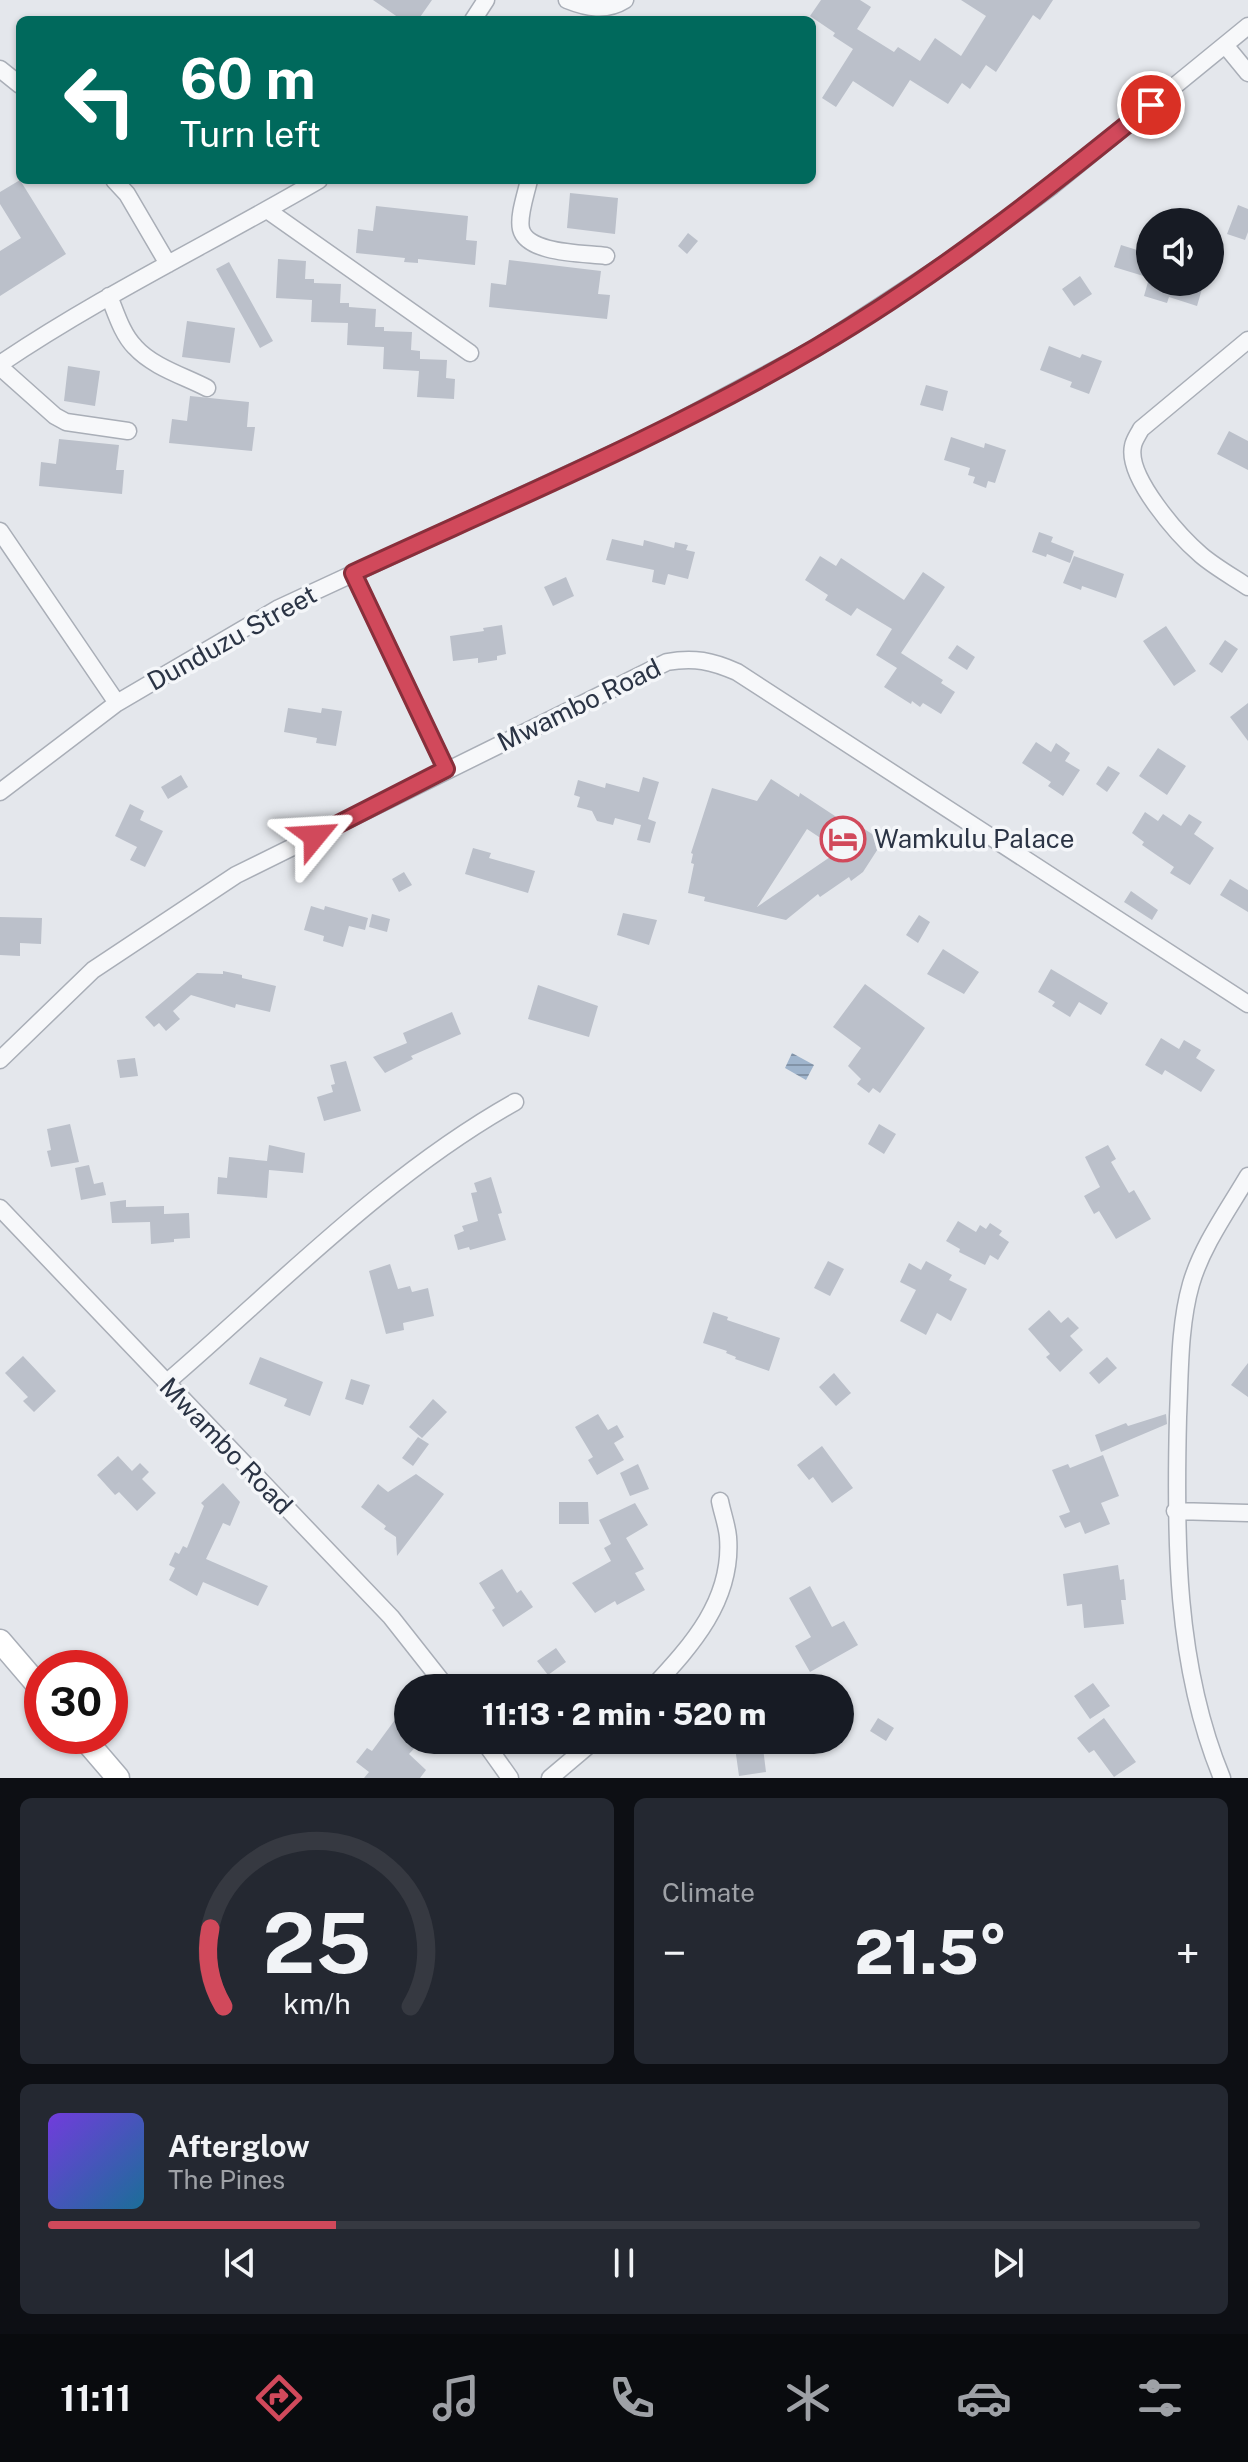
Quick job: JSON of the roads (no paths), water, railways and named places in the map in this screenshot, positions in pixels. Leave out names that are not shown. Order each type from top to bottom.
[{"type":"main road","points":[[0,1641],[24,1669]]},
{"type":"main road","points":[[97,1754],[118,1778]]},
{"type":"street","points":[[567,0],[604,8],[625,0]]},
{"type":"street","name":"Dunduzu Street","points":[[0,792],[117,703],[279,608],[659,432],[816,348],[963,252],[1052,186],[1248,26]]},
{"type":"street","points":[[1225,45],[1248,73]]},
{"type":"street","points":[[0,69],[16,82]]},
{"type":"street","points":[[118,184],[127,194],[168,264]]},
{"type":"street","points":[[128,431],[66,422],[55,416],[0,366],[49,331],[109,296],[312,184]]},
{"type":"street","points":[[528,184],[520,226],[525,239],[537,247],[606,256]]},
{"type":"street","points":[[267,210],[470,353]]},
{"type":"street","points":[[109,296],[134,347],[147,358],[207,388]]},
{"type":"street","points":[[1248,340],[1141,429],[1133,444],[1132,458],[1152,498],[1176,530],[1202,556],[1248,587]]},
{"type":"street","points":[[0,531],[117,703]]},
{"type":"street","points":[[353,573],[446,769]]},
{"type":"street","name":"Mwambo Road","points":[[0,1060],[93,970],[236,875],[667,662],[704,659],[737,672],[1248,1004]]},
{"type":"street","points":[[166,1383],[412,1170],[479,1122],[515,1102]]},
{"type":"street","points":[[1222,1778],[1211,1752],[1196,1696],[1180,1591],[1175,1511],[1179,1388],[1191,1283],[1248,1176]]},
{"type":"street","name":"Mwambo Road","points":[[0,1208],[391,1617],[436,1674]]},
{"type":"street","points":[[664,1674],[699,1634],[714,1610],[726,1578],[728,1536],[720,1501]]},
{"type":"street","points":[[1175,1511],[1248,1513]]},
{"type":"street","points":[[493,1754],[510,1778]]},
{"type":"street","points":[[550,1778],[578,1754]]},
{"type":"water","points":[[792,1053],[814,1065],[806,1080],[785,1068]]},
{"type":"place","name":"Wamkulu Palace","points":[[843,839]]}]
